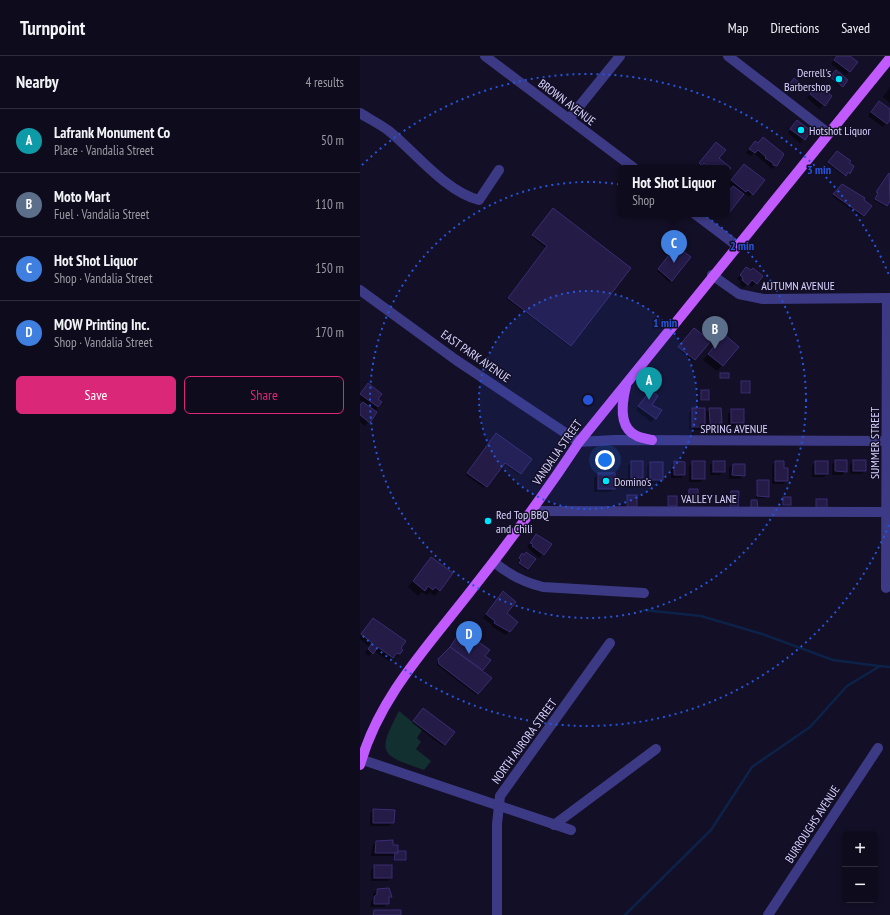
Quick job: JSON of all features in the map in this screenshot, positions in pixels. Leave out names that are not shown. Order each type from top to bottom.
[{"type":"main road","name":"VANDALIA STREET","points":[[361,761],[371,731],[390,696],[532,511],[579,442],[736,245],[890,58]]},
{"type":"main road","points":[[626,384],[622,399],[622,415],[626,427],[636,436],[652,440]]},
{"type":"street","name":"BROWN AVENUE","points":[[485,56],[630,165]]},
{"type":"street","points":[[569,119],[620,56]]},
{"type":"street","points":[[728,56],[828,133]]},
{"type":"street","points":[[360,113],[388,131],[444,181],[469,197],[479,200],[499,170]]},
{"type":"street","points":[[699,217],[736,245]]},
{"type":"street","name":"AUTUMN AVENUE","points":[[712,276],[733,291],[755,298],[888,298]]},
{"type":"street","name":"EAST PARK AVENUE","points":[[360,290],[456,360],[579,442]]},
{"type":"street","name":"SUMMER STREET","points":[[886,588],[888,298]]},
{"type":"street","name":"SPRING AVENUE","points":[[579,442],[652,440],[888,441]]},
{"type":"street","name":"VALLEY LANE","points":[[532,511],[886,512]]},
{"type":"street","points":[[494,562],[514,577],[527,583],[543,587],[644,593]]},
{"type":"street","name":"NORTH AURORA STREET","points":[[497,915],[498,806],[500,796],[504,788],[610,643]]},
{"type":"street","name":"BURROUGHS AVENUE","points":[[768,915],[878,748]]},
{"type":"street","points":[[554,825],[656,749]]},
{"type":"street","points":[[361,761],[571,830]]},
{"type":"green space","points":[[399,711],[422,730],[417,738],[421,742],[416,749],[431,761],[424,770],[391,756],[387,751],[385,745],[387,736]]},
{"type":"building","points":[[837,56],[850,56],[858,62],[850,72],[834,60]]},
{"type":"building","points":[[836,70],[848,80],[843,87],[830,77]]},
{"type":"building","points":[[794,78],[801,84],[796,90],[789,85]]},
{"type":"building","points":[[820,86],[832,96],[825,106],[810,94],[813,89],[816,91]]},
{"type":"building","points":[[879,101],[890,109],[890,120],[887,124],[871,112]]},
{"type":"building","name":"Hotshot Liquor","points":[[797,120],[811,131],[805,140],[790,129]]},
{"type":"building","points":[[763,137],[784,154],[777,166],[773,165],[773,163],[765,158],[766,157],[758,150],[755,153],[749,149],[755,141],[758,143]]},
{"type":"building","points":[[716,142],[726,150],[719,158],[727,165],[706,165],[704,163],[701,165],[699,163]]},
{"type":"building","points":[[837,151],[851,161],[849,163],[854,166],[850,174],[848,172],[846,176],[828,162]]},
{"type":"building","points":[[744,164],[765,180],[753,195],[748,190],[746,192],[731,180]]},
{"type":"building","points":[[889,173],[890,201],[887,206],[875,199],[878,193],[876,192]]},
{"type":"building","points":[[842,184],[865,198],[864,200],[872,206],[864,216],[833,194]]},
{"type":"building","points":[[733,186],[744,194],[730,212],[730,190]]},
{"type":"building","points":[[553,208],[631,268],[571,346],[508,298],[547,246],[532,235]]},
{"type":"building","points":[[676,246],[691,257],[672,281],[658,269]]},
{"type":"building","points":[[746,267],[751,270],[753,268],[763,276],[757,284],[752,280],[748,285],[742,280],[743,278],[740,275]]},
{"type":"building","points":[[694,328],[711,341],[695,360],[678,347]]},
{"type":"building","points":[[724,334],[739,347],[723,366],[708,354]]},
{"type":"building","points":[[720,373],[729,373],[729,378],[720,378]]},
{"type":"building","points":[[741,381],[750,381],[750,393],[741,393]]},
{"type":"building","points":[[368,383],[382,394],[378,399],[382,402],[378,407],[360,394]]},
{"type":"building","points":[[651,390],[658,396],[652,405],[662,410],[656,419],[638,406]]},
{"type":"building","points":[[701,390],[709,390],[709,400],[701,400]]},
{"type":"building","points":[[363,402],[377,412],[370,423],[360,415],[360,405]]},
{"type":"building","points":[[692,408],[705,408],[705,427],[692,427]]},
{"type":"building","points":[[709,408],[721,408],[722,423],[719,423],[720,425],[711,425]]},
{"type":"building","points":[[731,409],[744,409],[744,423],[731,423]]},
{"type":"building","points":[[496,433],[532,459],[521,474],[505,463],[487,487],[467,473]]},
{"type":"building","points":[[835,460],[847,460],[847,472],[835,471]]},
{"type":"building","points":[[853,460],[866,460],[866,471],[853,471]]},
{"type":"building","points":[[631,461],[643,461],[643,478],[631,478]]},
{"type":"building","points":[[674,461],[685,462],[685,475],[674,475]]},
{"type":"building","points":[[692,461],[705,461],[705,479],[692,479]]},
{"type":"building","points":[[713,461],[725,461],[725,472],[713,472]]},
{"type":"building","points":[[775,461],[784,461],[784,468],[788,468],[788,481],[775,481]]},
{"type":"building","points":[[815,461],[828,461],[828,474],[815,474]]},
{"type":"building","points":[[650,462],[663,462],[663,480],[650,480]]},
{"type":"building","points":[[733,464],[745,464],[745,476],[732,475]]},
{"type":"building","points":[[598,473],[615,473],[615,489],[598,489]]},
{"type":"building","points":[[757,480],[769,480],[769,497],[757,496]]},
{"type":"building","points":[[689,489],[698,489],[698,501],[688,501]]},
{"type":"building","points":[[731,491],[739,491],[738,508],[730,508]]},
{"type":"building","points":[[627,495],[637,495],[637,507],[627,507]]},
{"type":"building","points":[[668,496],[677,496],[677,506],[668,506]]},
{"type":"building","points":[[783,497],[791,497],[791,505],[783,505]]},
{"type":"building","points":[[816,499],[827,499],[827,508],[816,508]]},
{"type":"building","points":[[751,500],[757,500],[758,508],[751,508]]},
{"type":"building","points":[[536,534],[552,544],[544,555],[530,543]]},
{"type":"building","points":[[526,552],[536,559],[528,569],[519,563],[521,560],[519,558],[522,553],[524,555]]},
{"type":"building","points":[[431,557],[453,573],[440,591],[435,587],[433,590],[428,586],[425,591],[413,581]]},
{"type":"building","points":[[503,591],[516,602],[507,613],[518,622],[510,632],[494,623],[495,621],[486,614]]},
{"type":"building","points":[[373,618],[406,641],[401,648],[403,650],[400,654],[397,653],[393,658],[378,647],[373,654],[368,649],[372,643],[361,634]]},
{"type":"building","points":[[458,635],[469,644],[473,638],[490,650],[485,656],[491,660],[483,670],[450,647]]},
{"type":"building","points":[[450,647],[492,678],[478,694],[439,664],[438,659]]},
{"type":"building","points":[[423,708],[455,732],[445,745],[413,721]]},
{"type":"building","points":[[373,809],[395,810],[394,823],[373,823]]},
{"type":"building","points":[[393,840],[393,845],[398,845],[398,853],[375,853],[376,841]]},
{"type":"building","points":[[398,851],[406,851],[406,860],[394,860],[395,853],[398,853]]},
{"type":"building","points":[[374,865],[392,865],[392,878],[374,878]]},
{"type":"building","points":[[389,888],[392,897],[389,897],[389,904],[374,904],[374,897],[377,894],[377,889]]},
{"type":"building","points":[[374,910],[401,910],[401,915],[373,915]]},
{"type":"waterway","points":[[644,610],[701,616],[762,634],[833,660],[879,666]]},
{"type":"waterway","points":[[625,915],[711,830],[752,767],[810,727],[847,686],[880,666],[890,667]]},
{"type":"place","name":"Derrell's Barbershop","points":[[839,79]]},
{"type":"place","name":"Hotshot Liquor","points":[[801,130]]},
{"type":"place","name":"Hot Shot Liquor","points":[[674,263]]},
{"type":"place","name":"Moto Mart","points":[[715,349]]},
{"type":"place","name":"Lafrank Monument Co","points":[[649,400]]},
{"type":"place","name":"Domino's","points":[[606,481]]},
{"type":"place","name":"Red Top BBQ and Chili","points":[[488,521]]},
{"type":"place","name":"MOW Printing Inc.","points":[[469,654]]}]
